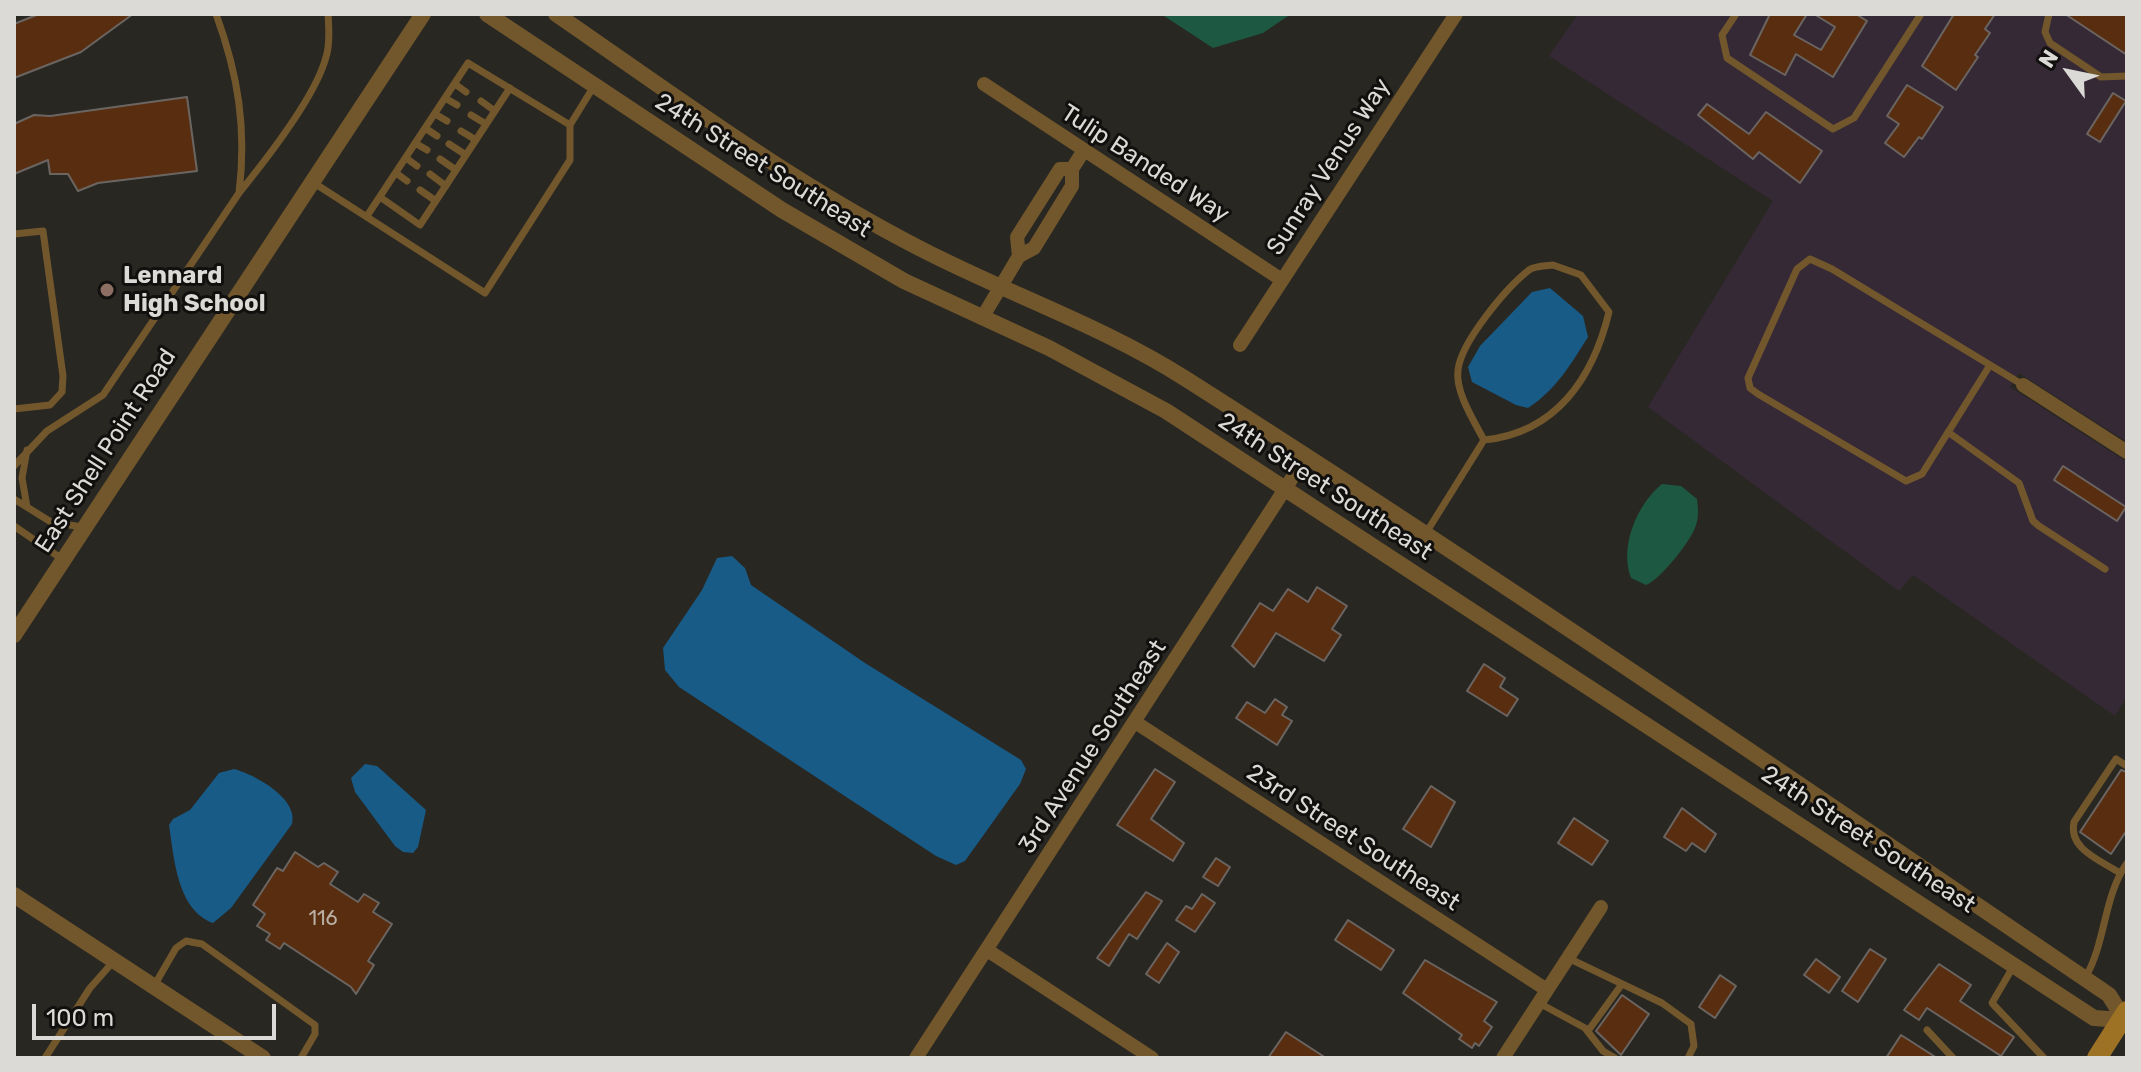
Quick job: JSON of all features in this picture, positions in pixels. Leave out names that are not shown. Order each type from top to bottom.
[{"type":"main road","points":[[2097,1058],[2125,1018]]},
{"type":"street","name":"East Shell Point Road","points":[[14,635],[423,14]]},
{"type":"street","name":"24th Street Southeast","points":[[487,14],[782,210],[904,281],[1166,411],[2094,1018],[2125,1018]]},
{"type":"street","name":"24th Street Southeast","points":[[556,14],[800,180],[920,249],[1002,286],[1182,376],[1571,629],[2085,978],[2109,995],[2125,1018]]},
{"type":"street","name":"Sunray Venus Way","points":[[1240,345],[1456,14]]},
{"type":"street","name":"Tulip Banded Way","points":[[984,84],[1282,280]]},
{"type":"street","points":[[982,318],[1019,256],[1017,237],[1060,169],[1072,169],[1084,150]]},
{"type":"street","points":[[2023,385],[2127,452]]},
{"type":"street","name":"3rd Avenue Southeast","points":[[916,1058],[1305,458]]},
{"type":"street","name":"23rd Street Southeast","points":[[1135,722],[1543,997]]},
{"type":"street","points":[[14,895],[263,1058]]},
{"type":"street","points":[[1503,1058],[1601,907]]},
{"type":"street","points":[[987,950],[1152,1058]]},
{"type":"lane","points":[[216,14],[227,44],[244,136],[239,193]]},
{"type":"lane","points":[[14,466],[47,431],[103,395],[239,193],[260,167],[317,77],[327,56],[328,14]]},
{"type":"lane","points":[[1736,14],[1722,35],[1727,58],[1833,129],[1854,118],[1921,14]]},
{"type":"lane","points":[[2049,14],[2045,32],[2050,43],[2101,77],[2127,76]]},
{"type":"lane","points":[[367,216],[468,63],[570,125]]},
{"type":"lane","points":[[455,84],[466,92]]},
{"type":"lane","points":[[312,182],[485,293],[570,160],[570,125],[594,86]]},
{"type":"lane","points":[[380,197],[420,225],[510,88]]},
{"type":"lane","points":[[445,98],[457,105]]},
{"type":"lane","points":[[481,101],[495,111]]},
{"type":"lane","points":[[435,114],[447,121]]},
{"type":"lane","points":[[471,115],[486,124]]},
{"type":"lane","points":[[425,128],[437,136]]},
{"type":"lane","points":[[461,131],[476,140]]},
{"type":"lane","points":[[415,143],[427,150]]},
{"type":"lane","points":[[449,144],[466,155]]},
{"type":"lane","points":[[406,158],[417,166]]},
{"type":"lane","points":[[440,159],[456,170]]},
{"type":"lane","points":[[396,173],[407,181]]},
{"type":"lane","points":[[430,174],[446,186]]},
{"type":"lane","points":[[420,190],[436,201]]},
{"type":"lane","points":[[14,234],[43,231],[63,376],[62,392],[50,405],[14,409]]},
{"type":"lane","points":[[1990,365],[1922,474],[1906,481],[1750,388],[1749,370],[1797,269],[1810,259],[1817,261],[1990,365],[2023,385]]},
{"type":"lane","points":[[1553,265],[1581,275],[1609,312],[1601,345],[1586,376],[1550,416],[1513,437],[1484,440],[1470,413],[1457,372],[1464,348],[1485,318],[1531,268],[1553,265]]},
{"type":"lane","points":[[1948,432],[2019,483],[2033,521],[2105,569]]},
{"type":"lane","points":[[1424,536],[1484,440]]},
{"type":"lane","points":[[27,449],[22,478],[27,507]]},
{"type":"lane","points":[[14,499],[51,522],[85,528]]},
{"type":"lane","points":[[14,526],[63,560]]},
{"type":"lane","points":[[2120,873],[2076,844],[2072,832],[2074,822],[2116,759],[2127,766]]},
{"type":"lane","points":[[2085,978],[2097,957],[2102,926],[2120,873],[2127,863]]},
{"type":"lane","points":[[154,986],[176,948],[186,941],[202,944],[315,1025],[315,1034],[301,1058]]},
{"type":"lane","points":[[1568,958],[1662,1003],[1691,1024],[1694,1046],[1688,1058]]},
{"type":"lane","points":[[45,1058],[90,988],[114,960]]},
{"type":"lane","points":[[2015,965],[1992,1003],[2044,1058]]},
{"type":"lane","points":[[1588,1031],[1622,984]]},
{"type":"lane","points":[[1543,997],[1588,1031],[1603,1051],[1615,1058]]},
{"type":"lane","points":[[1927,1030],[1953,1058]]},
{"type":"shaded area","points":[[1578,14],[2127,14],[2127,442],[2019,373],[2010,387],[2127,462],[2127,696],[2115,716],[1913,575],[1899,591],[1648,407],[1773,201],[1549,56]]},
{"type":"green space","points":[[1161,14],[1291,14],[1263,33],[1213,48]]},
{"type":"green space","points":[[1662,484],[1681,486],[1697,499],[1698,519],[1675,559],[1646,585],[1631,578],[1627,553],[1629,540],[1638,514]]},
{"type":"water","points":[[1550,288],[1583,316],[1588,337],[1555,385],[1528,408],[1472,382],[1468,367],[1480,346],[1532,292]]},
{"type":"water","points":[[732,556],[745,568],[751,585],[865,663],[1021,760],[1026,769],[1020,784],[965,861],[956,865],[936,856],[679,687],[665,670],[663,648],[702,590],[717,558]]},
{"type":"water","points":[[365,764],[377,766],[426,810],[418,847],[413,853],[403,852],[395,846],[355,792],[351,778]]},
{"type":"water","points":[[234,769],[264,782],[283,797],[292,815],[292,824],[231,908],[213,923],[192,907],[185,895],[179,881],[169,825],[173,819],[190,810],[219,773]]},
{"type":"building","points":[[39,14],[133,14],[81,52],[14,78],[14,24]]},
{"type":"building","points":[[1770,14],[1807,14],[1794,35],[1821,50],[1835,27],[1814,14],[1856,14],[1867,21],[1833,77],[1796,54],[1785,75],[1750,55]]},
{"type":"building","points":[[1954,14],[1995,14],[1985,29],[1990,33],[1975,55],[1978,57],[1956,90],[1922,66]]},
{"type":"building","points":[[2065,14],[2127,14],[2127,55]]},
{"type":"building","points":[[1907,85],[1943,107],[1922,139],[1919,137],[1904,157],[1885,143],[1899,124],[1887,116]]},
{"type":"building","points":[[2113,93],[2126,101],[2100,142],[2087,134]]},
{"type":"building","points":[[187,97],[197,171],[98,183],[78,191],[68,174],[50,174],[48,160],[14,174],[14,124],[34,115],[50,116]]},
{"type":"building","points":[[1707,104],[1749,134],[1766,112],[1822,151],[1800,183],[1759,152],[1753,159],[1698,115]]},
{"type":"building","points":[[2063,466],[2126,507],[2117,521],[2054,480]]},
{"type":"building","points":[[1317,587],[1347,606],[1332,629],[1341,635],[1324,661],[1276,633],[1254,667],[1232,646],[1260,603],[1273,611],[1288,589],[1308,602]]},
{"type":"building","points":[[1484,664],[1505,678],[1500,687],[1518,699],[1507,716],[1467,691]]},
{"type":"building","points":[[1275,699],[1287,707],[1282,715],[1292,721],[1277,745],[1236,718],[1247,702],[1265,713]]},
{"type":"building","points":[[1155,769],[1175,782],[1151,819],[1184,843],[1173,861],[1117,825]]},
{"type":"building","points":[[2121,770],[2127,772],[2127,830],[2111,854],[2080,832]]},
{"type":"building","points":[[1431,786],[1455,802],[1431,847],[1403,829]]},
{"type":"building","points":[[1682,808],[1716,834],[1705,852],[1692,843],[1686,851],[1664,837]]},
{"type":"building","points":[[1574,818],[1608,841],[1592,865],[1558,843]]},
{"type":"building","points":[[295,852],[318,867],[324,863],[338,872],[330,884],[358,902],[364,894],[379,903],[373,912],[392,924],[368,961],[374,965],[356,994],[351,987],[284,943],[280,949],[266,940],[270,934],[257,926],[265,914],[253,905],[277,868],[283,871]]},
{"type":"building","points":[[1216,858],[1230,867],[1218,886],[1203,877]]},
{"type":"building","points":[[1146,892],[1162,901],[1137,939],[1129,934],[1109,966],[1097,958]]},
{"type":"building","points":[[1202,894],[1215,903],[1195,932],[1176,920],[1186,906],[1192,909]]},
{"type":"building","points":[[1348,920],[1394,950],[1381,970],[1335,940]]},
{"type":"building","points":[[1167,943],[1179,952],[1159,983],[1146,974]]},
{"type":"building","points":[[1870,949],[1886,959],[1858,1002],[1842,991]]},
{"type":"building","points":[[1816,959],[1840,977],[1829,993],[1804,975]]},
{"type":"building","points":[[1425,960],[1497,1002],[1484,1021],[1492,1027],[1479,1046],[1475,1043],[1472,1048],[1459,1039],[1462,1035],[1403,993]]},
{"type":"building","points":[[1939,964],[1971,985],[1960,1001],[2014,1037],[2001,1056],[1927,1008],[1919,1020],[1904,1010]]},
{"type":"building","points":[[1720,975],[1736,986],[1715,1018],[1699,1007]]},
{"type":"building","points":[[1622,995],[1649,1014],[1621,1055],[1596,1031]]},
{"type":"building","points":[[1286,1032],[1326,1058],[1268,1058]]},
{"type":"building","points":[[1901,1035],[1937,1058],[1886,1058]]},
{"type":"place","name":"Lennard High School","points":[[107,290]]}]
